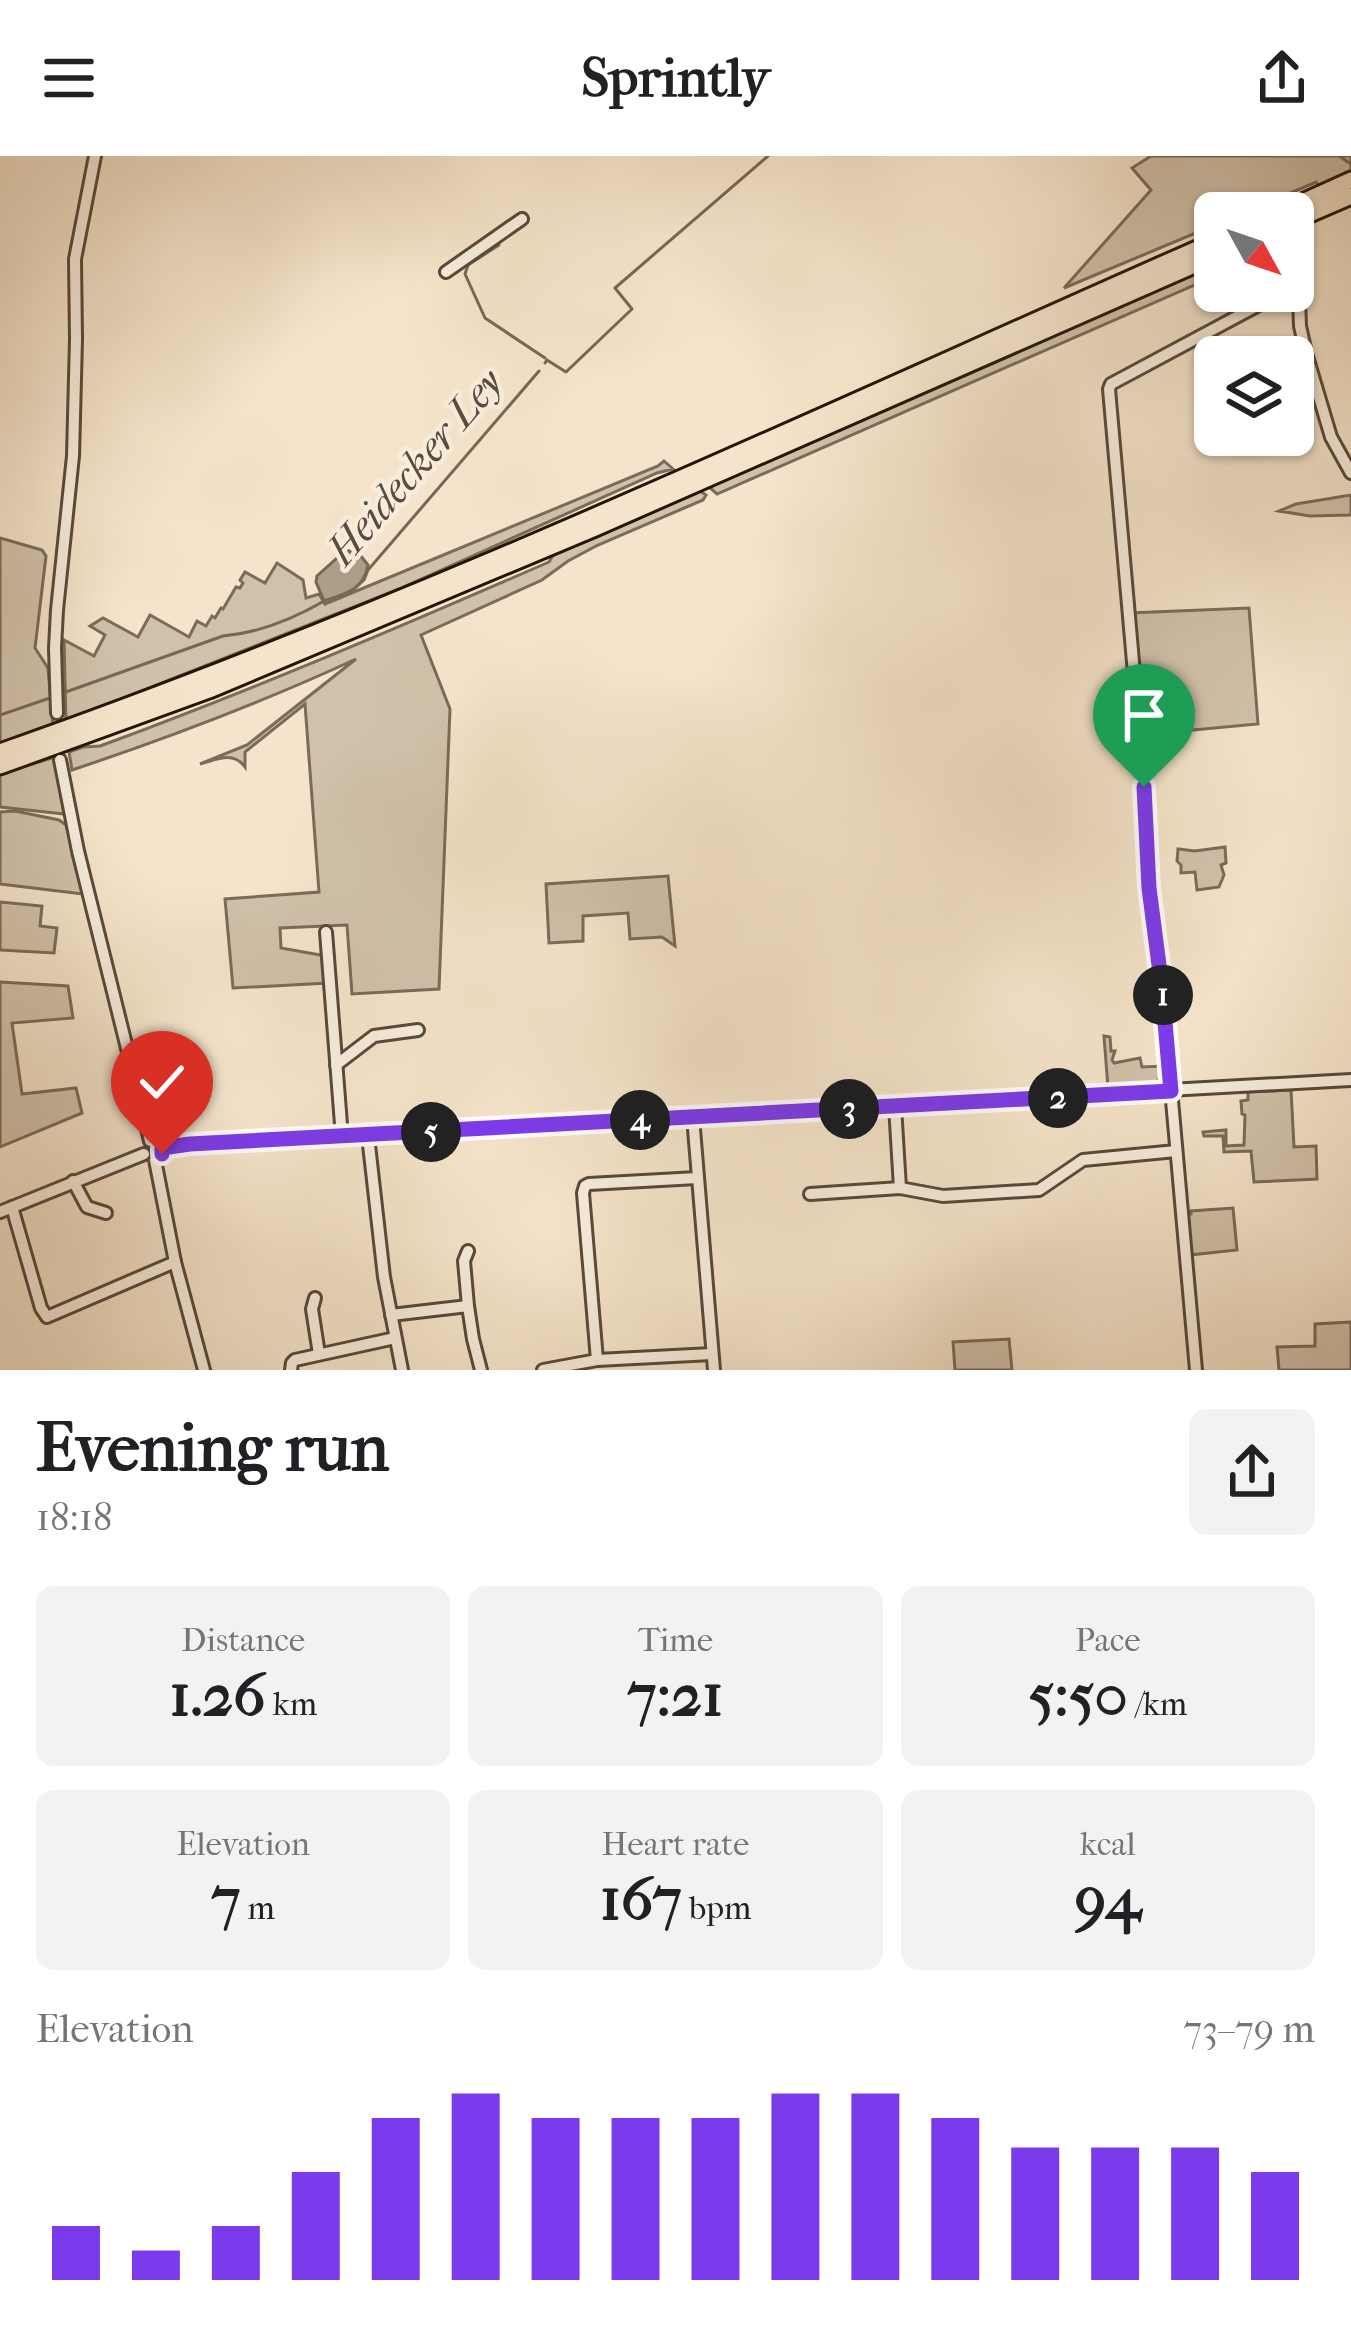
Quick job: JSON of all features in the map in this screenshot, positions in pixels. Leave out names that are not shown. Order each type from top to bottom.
[{"type":"highway","points":[[1314,197],[1351,181]]},
{"type":"highway","points":[[1314,212],[1351,196]]},
{"type":"highway","points":[[0,752],[209,677],[508,552],[1194,250]]},
{"type":"highway","points":[[0,766],[208,690],[574,537],[1194,265]]},
{"type":"street","points":[[57,713],[55,647],[73,456],[75,259],[95,156]]},
{"type":"street","points":[[446,272],[522,218]]},
{"type":"street","points":[[1196,1370],[1149,888],[1111,384],[1283,292],[1292,293],[1299,299],[1306,353],[1331,436],[1351,473]]},
{"type":"street","points":[[59,760],[150,1141],[143,1148],[154,1154],[203,1370]]},
{"type":"street","points":[[326,932],[342,1137]]},
{"type":"street","points":[[336,1065],[374,1036],[418,1030]]},
{"type":"street","points":[[176,1262],[47,1317],[6,1209],[73,1181],[190,1144],[1351,1080]]},
{"type":"street","points":[[896,1106],[900,1188]]},
{"type":"street","points":[[693,1117],[714,1370]]},
{"type":"street","points":[[368,1136],[394,1338],[403,1370]]},
{"type":"street","points":[[810,1194],[900,1188],[943,1196],[1039,1190],[1083,1160],[1176,1151]]},
{"type":"street","points":[[597,1360],[585,1186],[697,1178]]},
{"type":"street","points":[[73,1181],[87,1207],[106,1213]]},
{"type":"street","points":[[468,1251],[464,1261],[481,1370]]},
{"type":"street","points":[[315,1298],[312,1310],[319,1354]]},
{"type":"street","points":[[391,1315],[469,1306]]},
{"type":"street","points":[[291,1370],[296,1360],[394,1338]]},
{"type":"street","points":[[543,1370],[597,1360],[712,1354]]},
{"type":"shaded area","points":[[1151,156],[1351,156],[1351,173],[1320,187],[1316,182],[1292,192],[1194,192],[1194,234],[1064,288],[1151,190],[1132,168]]},
{"type":"shaded area","points":[[1194,273],[1194,285],[717,494],[709,487]]},
{"type":"shaded area","points":[[664,461],[673,469],[399,589],[66,721],[64,640],[94,656],[105,635],[90,626],[103,618],[138,637],[150,615],[189,637],[197,621],[206,626],[223,609],[243,583],[245,572],[265,583],[277,563],[303,580],[306,598],[319,594],[325,604]]},
{"type":"shaded area","points":[[700,491],[706,495],[703,500],[598,545],[542,580],[421,635],[450,709],[439,989],[352,994],[347,925],[280,928],[281,948],[326,956],[328,983],[233,988],[225,899],[319,892],[305,704],[245,752],[245,767],[230,758],[200,764],[247,745],[356,659],[215,719],[72,770],[69,752],[100,746],[326,657],[549,562],[553,555]]},
{"type":"shaded area","points":[[1351,495],[1351,515],[1279,511],[1296,504]]},
{"type":"shaded area","points":[[0,538],[42,550],[46,556],[35,648],[48,668],[53,726],[0,743]]},
{"type":"shaded area","points":[[346,550],[360,555],[368,565],[366,573],[352,590],[324,601],[317,576]]},
{"type":"shaded area","points":[[1249,608],[1258,724],[1139,735],[1129,613]]},
{"type":"shaded area","points":[[55,757],[64,814],[0,807],[0,774]]},
{"type":"shaded area","points":[[15,811],[66,825],[83,894],[0,884],[0,812]]},
{"type":"shaded area","points":[[1225,847],[1219,887],[1197,890],[1195,872],[1181,873],[1178,849]]},
{"type":"shaded area","points":[[668,876],[675,946],[662,937],[630,939],[628,913],[583,916],[583,941],[549,943],[546,884]]},
{"type":"shaded area","points":[[0,902],[42,906],[40,926],[57,928],[54,953],[0,950]]},
{"type":"shaded area","points":[[0,982],[68,986],[73,1018],[12,1023],[22,1094],[76,1088],[82,1113],[0,1147]]},
{"type":"shaded area","points":[[1104,1036],[1110,1037],[1114,1063],[1140,1058],[1142,1067],[1164,1066],[1164,1078],[1108,1088]]},
{"type":"shaded area","points":[[1291,1090],[1294,1147],[1316,1146],[1317,1179],[1254,1182],[1251,1151],[1224,1152],[1223,1136],[1204,1136],[1203,1132],[1226,1130],[1226,1146],[1244,1145],[1241,1101],[1248,1100],[1248,1092]]},
{"type":"shaded area","points":[[1233,1208],[1237,1250],[1190,1255],[1186,1215]]},
{"type":"shaded area","points":[[1351,1322],[1351,1370],[1279,1370],[1277,1347],[1315,1346],[1315,1324]]},
{"type":"shaded area","points":[[1009,1339],[1012,1370],[955,1370],[953,1342]]},
{"type":"waterway","name":"Heidecker Ley","points":[[545,363],[566,372],[632,309],[615,288],[768,156]]},
{"type":"waterway","points":[[1339,156],[1351,164]]},
{"type":"waterway","points":[[499,245],[468,265],[465,274],[485,318],[545,358]]},
{"type":"waterway","name":"Heidecker Ley","points":[[352,591],[539,371]]},
{"type":"waterway","name":"Heidecker Ley","points":[[63,693],[223,636],[276,624],[326,600]]},
{"type":"waterway","points":[[0,715],[50,698]]},
{"type":"route","points":[[162,1154],[162,1148],[190,1144],[1171,1091],[1149,888],[1144,787]]}]
